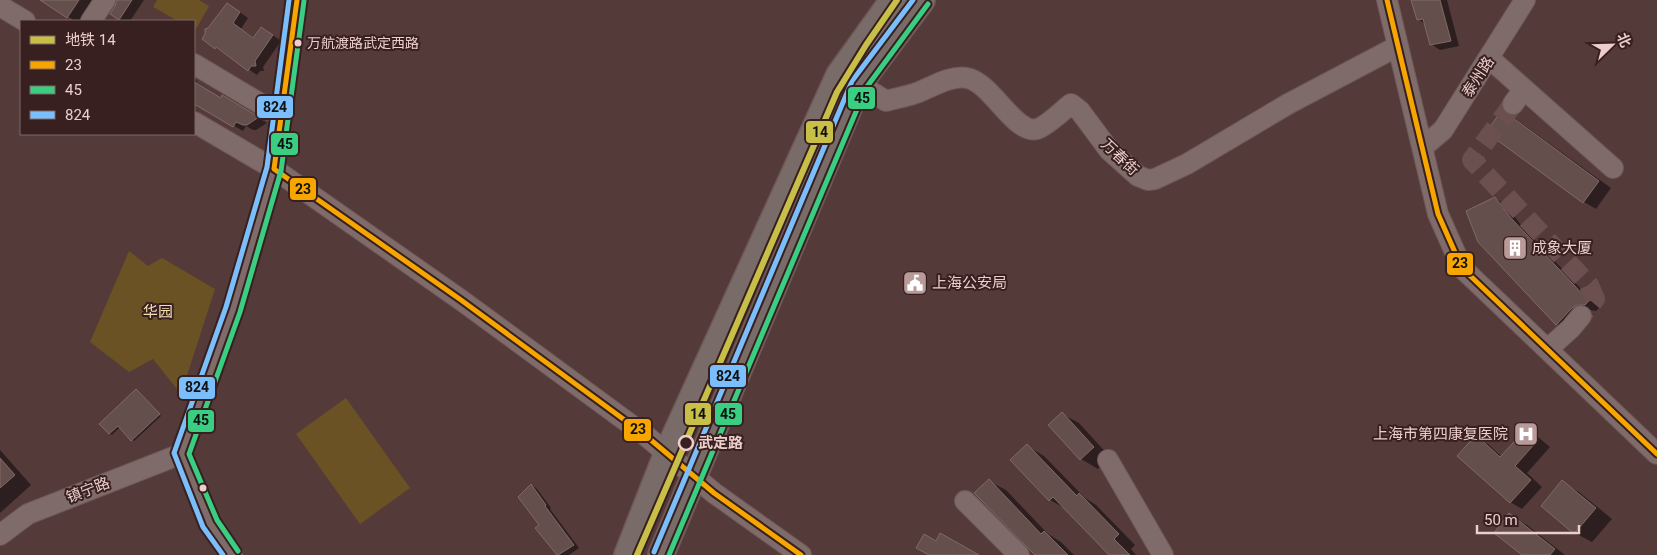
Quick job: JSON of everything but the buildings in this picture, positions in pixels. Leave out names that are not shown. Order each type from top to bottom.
[{"type":"main road","points":[[628,555],[668,453],[839,75],[893,0]]},
{"type":"main road","points":[[661,555],[859,84],[922,0]]},
{"type":"street","points":[[92,20],[105,0]]},
{"type":"street","points":[[232,555],[210,524],[181,454],[233,310],[274,169],[297,0]]},
{"type":"street","points":[[1387,0],[1438,214],[1462,268],[1657,454]]},
{"type":"street","name":"泰州路","points":[[1423,147],[1443,130],[1525,0]]},
{"type":"street","points":[[0,6],[23,20]]},
{"type":"street","name":"万春街","points":[[859,84],[886,101],[912,94],[955,77],[971,79],[984,87],[1020,124],[1031,130],[1041,127],[1071,104],[1080,111],[1109,150],[1138,176],[1148,180],[1155,179],[1187,164],[1288,104],[1398,46]]},
{"type":"street","points":[[1490,58],[1518,96],[1613,168]]},
{"type":"street","points":[[195,65],[281,116]]},
{"type":"street","points":[[195,123],[274,169],[461,300],[668,453],[694,478],[801,555]]},
{"type":"street","points":[[1548,349],[1581,316]]},
{"type":"street","name":"镇宁路","points":[[0,535],[28,514],[181,454]]},
{"type":"street","points":[[1108,460],[1163,555]]},
{"type":"street","points":[[965,500],[1019,555]]},
{"type":"green space","points":[[157,0],[199,0],[209,6],[195,31],[195,20],[176,20],[153,7]]},
{"type":"green space","name":"华园","points":[[129,251],[148,266],[162,258],[215,289],[181,394],[153,359],[129,372],[90,342]]},
{"type":"green space","points":[[346,398],[410,488],[360,524],[296,434]]},
{"type":"tunnel","points":[[1513,104],[1472,160],[1589,285],[1595,299],[1581,316]]},
{"type":"metro line","name":"14","points":[[637,555],[837,92],[897,0]]},
{"type":"transit line","name":"824","points":[[223,555],[203,527],[174,453],[226,307],[267,167],[289,0]]},
{"type":"transit line","name":"23","points":[[297,0],[274,169],[461,300],[645,435],[714,493],[801,555]]},
{"type":"transit line","name":"824","points":[[654,552],[852,81],[913,0]]},
{"type":"transit line","name":"23","points":[[1387,0],[1438,214],[1462,268],[1657,454]]},
{"type":"transit line","name":"45","points":[[238,551],[217,520],[189,454],[240,312],[281,171],[304,1]]},
{"type":"transit line","name":"45","points":[[669,555],[866,88],[928,4]]},
{"type":"place","name":"万航渡路武定西路","points":[[298,43]]},
{"type":"place","name":"成象大厦","points":[[1515,248]]},
{"type":"place","name":"上海公安局","points":[[915,283]]},
{"type":"place","name":"上海市第四康复医院","points":[[1526,434]]},
{"type":"place","name":"武定路","points":[[686,443]]}]
